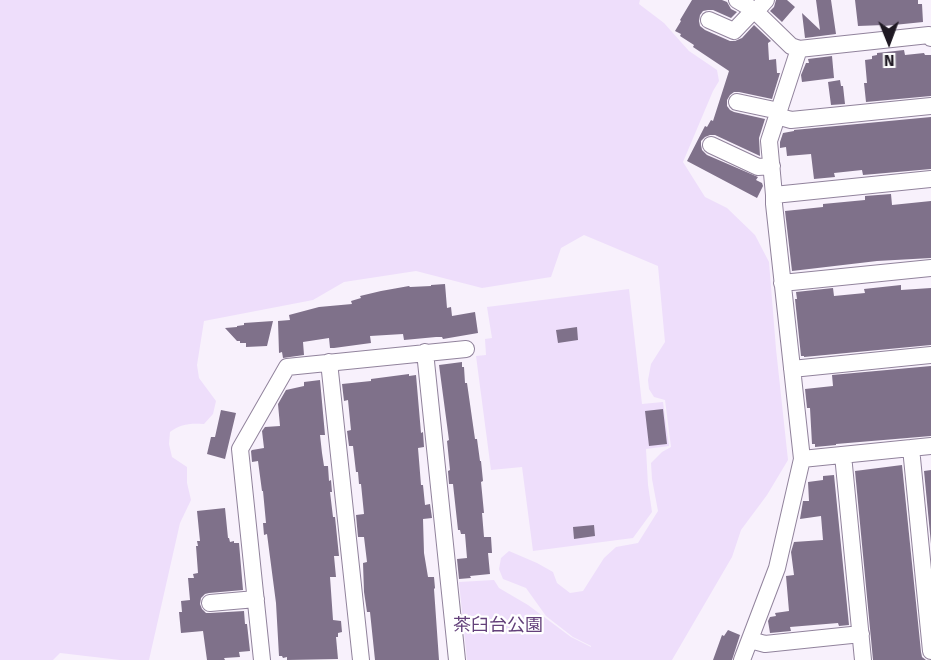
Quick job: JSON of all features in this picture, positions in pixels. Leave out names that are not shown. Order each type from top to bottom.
[{"type":"street","points":[[737,0],[759,7],[792,46],[799,49],[929,35],[931,38]]},
{"type":"street","points":[[709,20],[739,36],[759,7]]},
{"type":"street","points":[[742,660],[777,568],[802,459],[769,141],[799,49]]},
{"type":"street","points":[[737,102],[778,113],[791,120],[931,106]]},
{"type":"street","points":[[711,145],[758,167],[772,166]]},
{"type":"street","points":[[774,195],[931,179]]},
{"type":"street","points":[[782,283],[931,268]]},
{"type":"street","points":[[262,660],[240,449],[287,367],[465,349]]},
{"type":"street","points":[[425,352],[457,660]]},
{"type":"street","points":[[792,369],[931,355]]},
{"type":"street","points":[[329,362],[361,660]]},
{"type":"street","points":[[802,459],[931,446]]},
{"type":"street","points":[[911,448],[931,651]]},
{"type":"street","points":[[843,455],[863,660]]},
{"type":"street","points":[[210,603],[256,599]]},
{"type":"street","points":[[750,640],[765,644],[861,634]]},
{"type":"green space","name":"茶臼台公園","points":[[0,0],[640,0],[639,4],[664,23],[689,51],[717,70],[719,81],[683,162],[705,197],[727,208],[755,235],[769,262],[788,460],[767,495],[741,530],[732,557],[672,660],[467,660],[459,582],[494,580],[499,588],[528,605],[571,637],[591,647],[573,637],[546,616],[526,588],[503,579],[499,569],[501,558],[509,551],[553,572],[557,583],[570,593],[583,591],[604,558],[616,547],[638,543],[658,511],[651,463],[671,447],[665,400],[654,397],[649,389],[648,380],[651,364],[665,342],[658,266],[584,235],[561,248],[551,277],[482,288],[416,271],[344,282],[313,300],[204,321],[197,365],[199,378],[216,401],[213,414],[204,424],[186,425],[170,432],[169,444],[172,457],[187,467],[187,483],[191,500],[180,523],[149,660],[120,660],[60,653],[53,660],[0,660]]},
{"type":"green space","points":[[629,289],[642,404],[663,402],[669,446],[646,449],[652,512],[633,538],[533,551],[522,467],[491,470],[476,356],[486,355],[485,339],[492,338],[487,307]]},
{"type":"building","points":[[692,0],[722,0],[737,12],[731,18],[713,10],[703,11],[699,21],[700,26],[705,30],[735,41],[742,38],[754,25],[771,41],[768,43],[769,60],[776,59],[777,73],[780,73],[772,99],[734,92],[727,100],[727,106],[734,112],[765,119],[759,138],[760,156],[715,135],[705,137],[701,141],[702,150],[707,155],[758,177],[756,180],[763,186],[757,198],[687,161],[705,126],[707,127],[711,120],[713,121],[729,71],[693,47],[694,45],[675,31]]},
{"type":"building","points":[[776,0],[787,0],[795,7],[782,22],[770,11]]},
{"type":"building","points":[[816,0],[831,0],[836,34],[805,38],[802,13],[820,30]]},
{"type":"building","points":[[855,0],[918,0],[918,4],[922,4],[923,22],[858,26]]},
{"type":"building","points":[[904,50],[905,55],[924,53],[931,55],[931,96],[866,102],[865,60],[872,59],[872,56],[877,53]]},
{"type":"building","points":[[832,56],[834,78],[802,82],[801,75],[806,63],[809,63],[808,59]]},
{"type":"building","points":[[840,80],[845,104],[831,105],[828,82]]},
{"type":"building","points":[[931,117],[931,169],[863,175],[862,170],[834,173],[835,177],[814,179],[811,154],[787,156],[786,147],[780,148],[783,133],[794,130]]},
{"type":"building","points":[[891,194],[892,205],[931,201],[931,258],[877,261],[792,271],[785,211],[865,200],[865,196]]},
{"type":"building","points":[[445,284],[447,308],[451,307],[452,316],[475,312],[478,333],[443,339],[436,337],[404,340],[403,334],[370,336],[371,343],[334,348],[330,348],[329,338],[303,342],[304,355],[283,358],[282,352],[279,353],[278,321],[290,320],[289,315],[319,307],[352,304],[351,301],[361,298],[360,296],[381,291],[409,286]]},
{"type":"building","points":[[901,285],[901,290],[931,288],[931,345],[801,356],[796,292],[833,288],[834,296],[865,293],[864,289]]},
{"type":"building","points":[[273,321],[267,346],[246,347],[246,343],[237,341],[225,328],[237,327],[244,323]]},
{"type":"building","points":[[577,327],[578,340],[558,343],[556,330]]},
{"type":"building","points":[[462,362],[481,461],[484,537],[491,537],[492,553],[488,553],[490,574],[459,579],[457,559],[467,558],[465,534],[461,534],[458,530],[453,484],[449,484],[447,441],[449,440],[439,365]]},
{"type":"building","points":[[931,366],[931,436],[815,447],[815,444],[812,444],[810,408],[807,408],[805,389],[833,386],[832,375]]},
{"type":"building","points":[[409,374],[409,376],[416,375],[421,433],[423,432],[424,447],[418,448],[421,485],[423,485],[425,505],[430,504],[432,518],[423,519],[424,553],[428,577],[434,577],[439,660],[375,660],[370,612],[367,612],[364,592],[363,563],[367,562],[364,537],[358,537],[356,515],[364,514],[361,484],[359,484],[358,472],[356,472],[353,446],[349,446],[347,431],[351,430],[348,400],[344,401],[342,384]]},
{"type":"building","points":[[320,380],[325,435],[320,435],[324,466],[328,466],[329,481],[331,480],[332,492],[330,492],[339,556],[334,556],[336,577],[330,577],[333,620],[341,621],[342,632],[336,637],[338,659],[287,660],[287,657],[279,656],[276,603],[267,534],[264,535],[263,523],[266,523],[263,491],[258,461],[252,462],[251,451],[264,448],[262,431],[265,427],[280,426],[278,404],[286,390],[304,386],[304,382]]},
{"type":"building","points":[[663,409],[667,444],[649,446],[645,411]]},
{"type":"building","points":[[221,410],[236,413],[225,459],[207,454],[211,437],[215,437]]},
{"type":"building","points":[[902,465],[921,652],[922,657],[926,660],[873,660],[855,471]]},
{"type":"building","points":[[931,470],[931,544],[924,471]]},
{"type":"building","points":[[834,475],[849,625],[839,626],[838,623],[790,627],[791,631],[770,633],[768,621],[770,617],[776,616],[775,613],[789,611],[786,576],[794,575],[791,552],[794,542],[823,540],[821,516],[800,519],[803,501],[809,501],[808,482],[823,480],[823,476]]},
{"type":"building","points":[[225,508],[228,538],[230,542],[239,543],[243,590],[205,594],[200,604],[206,613],[244,611],[250,651],[239,652],[240,657],[207,660],[203,631],[181,633],[179,612],[182,612],[181,601],[190,600],[188,578],[194,578],[193,574],[198,573],[196,546],[198,546],[197,541],[200,541],[197,511]]},
{"type":"building","points":[[594,525],[595,536],[574,539],[573,527]]},
{"type":"building","points":[[728,630],[740,635],[732,660],[713,660],[722,635],[724,636]]}]
